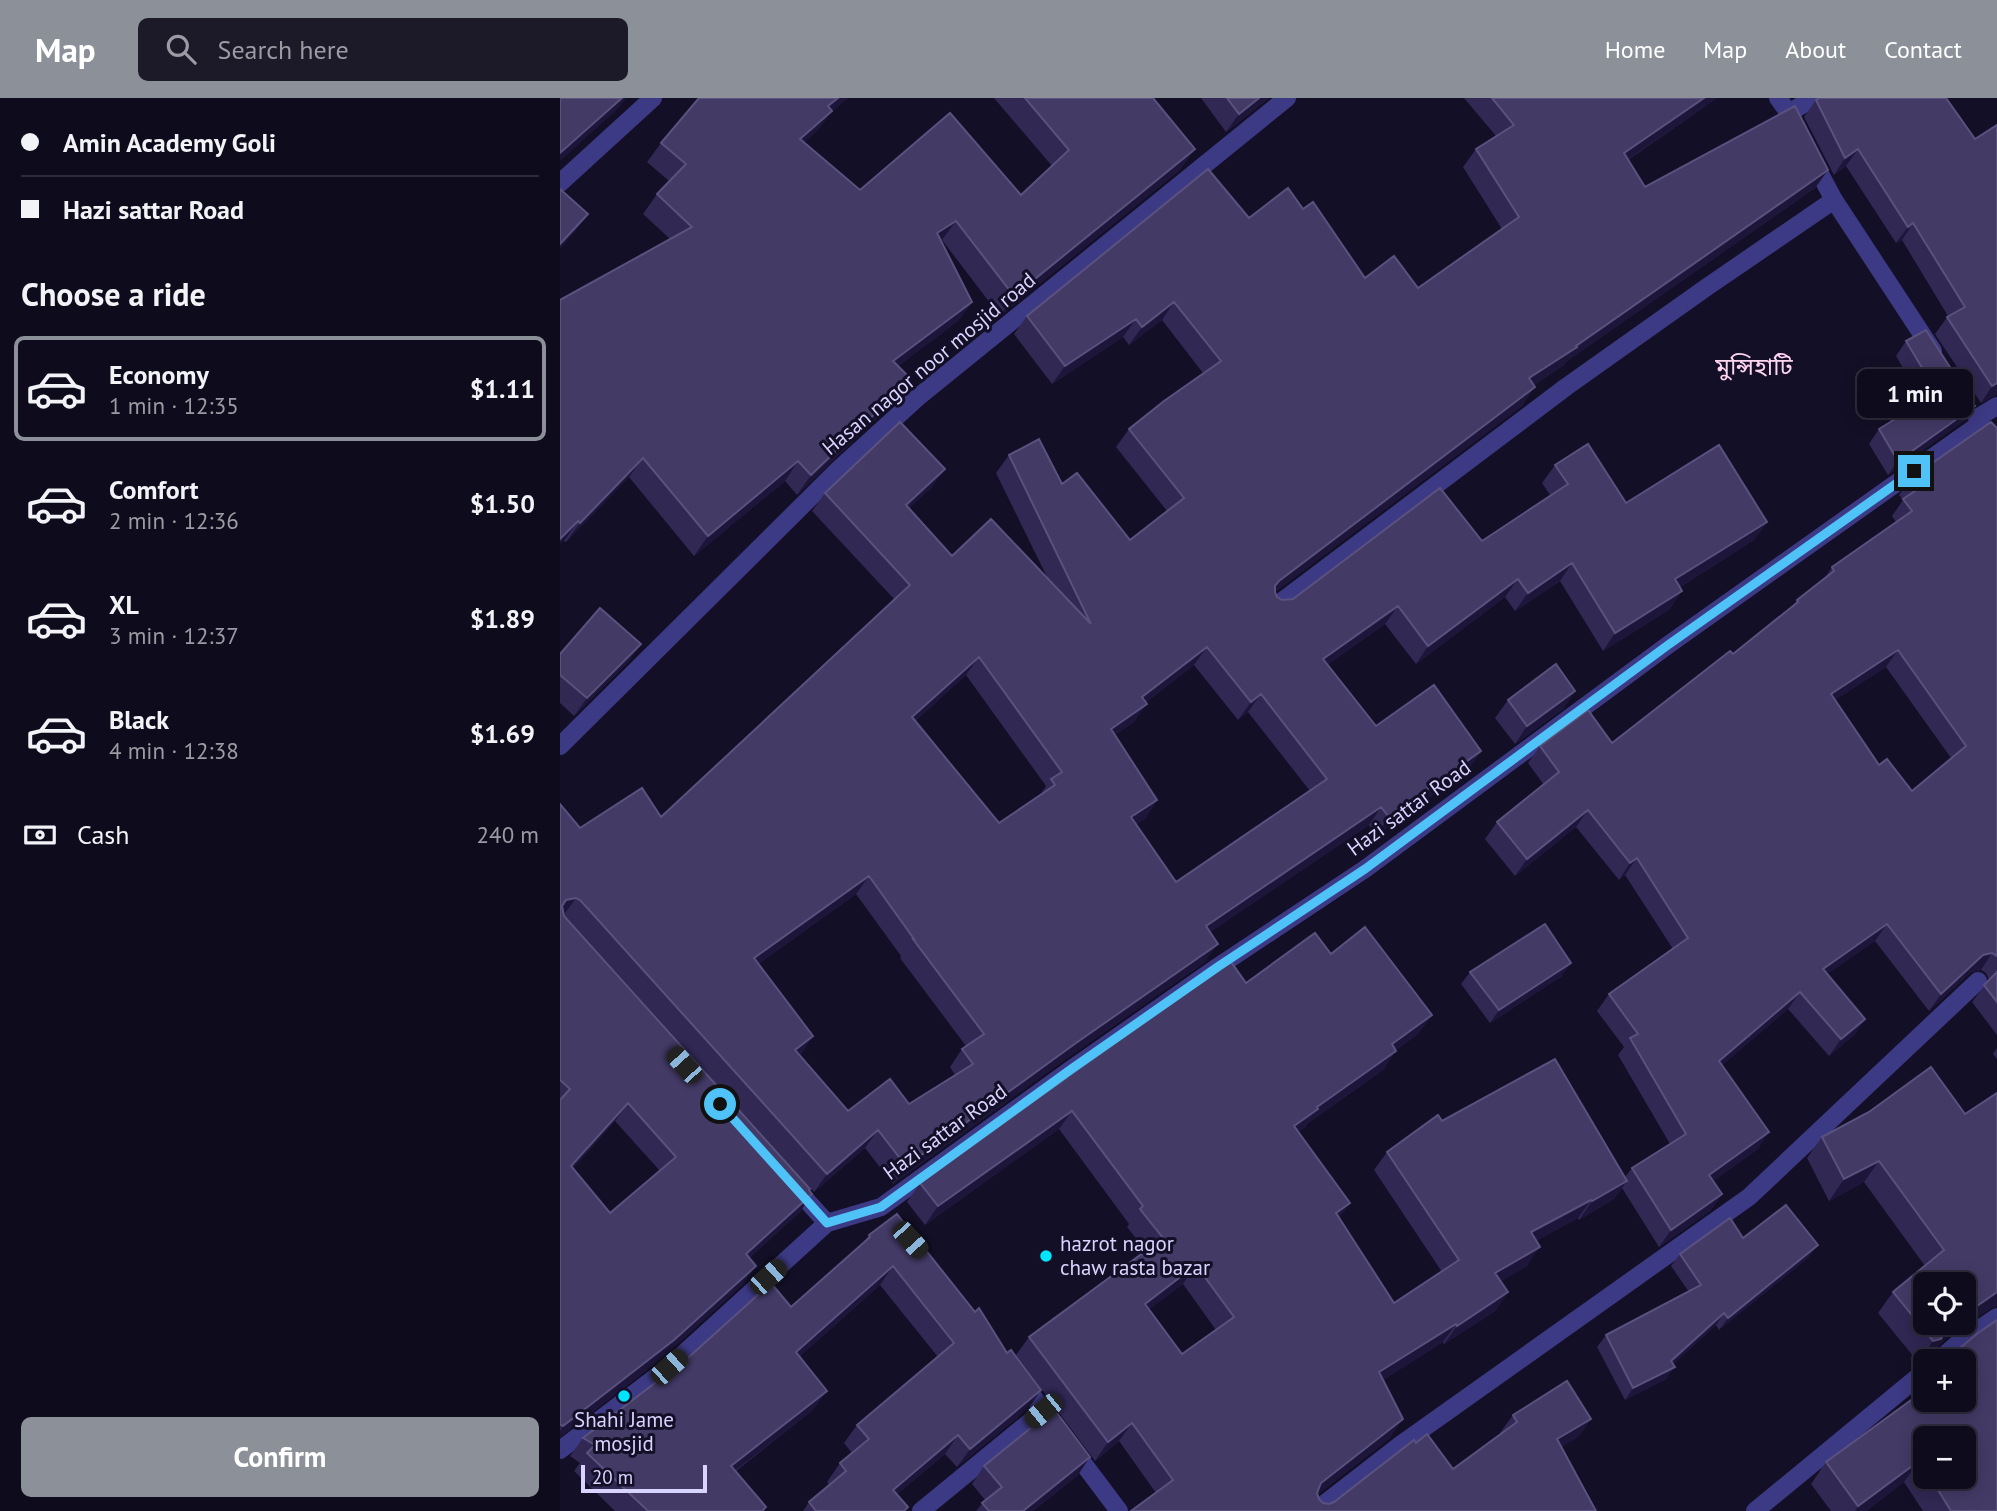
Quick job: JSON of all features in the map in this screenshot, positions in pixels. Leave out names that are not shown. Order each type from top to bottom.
[{"type":"street","points":[[560,183],[653,98]]},
{"type":"street","name":"Hasan nagor noor mosjid road","points":[[560,746],[838,470],[917,398],[1287,98]]},
{"type":"street","points":[[1778,98],[1789,113],[1833,200],[1939,361]]},
{"type":"street","points":[[1789,113],[1813,98]]},
{"type":"street","points":[[1273,608],[1566,387],[1833,200]]},
{"type":"street","name":"Hazi sattar Road","points":[[827,1223],[885,1211],[1080,1063],[1365,869],[1997,405]]},
{"type":"street","points":[[1315,1511],[1400,1446],[1749,1197],[1978,981]]},
{"type":"street","points":[[560,1450],[669,1367],[827,1223],[781,1172]]},
{"type":"street","points":[[1952,1349],[1997,1317]]},
{"type":"street","points":[[1011,1368],[1119,1511]]},
{"type":"street","points":[[1755,1511],[1913,1381]]},
{"type":"street","points":[[921,1511],[1043,1411]]},
{"type":"building","points":[[560,98],[622,98],[560,153]]},
{"type":"building","points":[[699,98],[838,98],[828,106],[832,111],[800,139],[860,190],[950,113],[1021,195],[1069,150],[1025,98],[1153,98],[1195,149],[1014,296],[956,221],[937,233],[972,302],[893,361],[911,379],[811,475],[798,461],[708,536],[643,458],[580,523],[578,521],[560,539],[560,300],[692,227],[657,194],[686,164],[661,143]]},
{"type":"building","points":[[1227,98],[1259,98],[1239,114]]},
{"type":"building","points":[[1492,98],[1704,98],[1624,153],[1645,187],[1795,106],[1828,170],[1529,378],[1535,387],[1279,581],[1275,586],[1277,597],[1282,600],[1293,599],[1440,488],[1482,541],[1568,484],[1555,465],[1588,444],[1626,503],[1719,445],[1767,522],[1675,579],[1682,591],[1615,633],[1572,563],[1528,593],[1518,579],[1428,646],[1398,606],[1323,659],[1376,726],[1434,685],[1481,751],[1389,817],[1381,807],[1206,926],[1218,944],[906,1166],[878,1130],[827,1174],[581,901],[576,898],[566,900],[562,906],[564,916],[812,1194],[746,1254],[756,1266],[674,1340],[563,1426],[560,1424],[560,1100],[570,1089],[560,1080],[560,804],[580,828],[642,788],[661,817],[910,585],[825,493],[900,422],[945,469],[906,505],[952,556],[991,519],[1091,624],[1009,455],[1039,439],[1062,484],[1077,473],[1130,540],[1184,498],[1129,429],[1221,361],[1174,302],[1142,327],[1136,319],[1065,366],[1027,316],[1208,169],[1249,218],[1288,188],[1303,209],[1313,202],[1365,278],[1394,256],[1418,288],[1519,217],[1476,149],[1514,125]],"holes":[[[1207,647],[1251,702],[1261,694],[1327,779],[1176,882],[1131,817],[1157,800],[1111,729],[1147,704],[1142,697]],[[979,657],[1062,772],[1051,779],[1055,785],[999,823],[912,717]],[[869,876],[984,1034],[962,1049],[973,1064],[909,1104],[890,1079],[848,1111],[795,1050],[813,1036],[754,958]],[[628,1103],[676,1157],[610,1213],[571,1166]]]},
{"type":"building","points":[[1946,98],[1975,139],[1997,125],[1997,383],[1992,386],[1947,317],[1965,307],[1913,223],[1908,227],[1858,149],[1845,158],[1816,100]]},
{"type":"building","points":[[560,189],[588,214],[560,244]]},
{"type":"building","points":[[1926,330],[1975,406],[1898,461],[1879,429],[1937,393],[1906,341]]},
{"type":"building","points":[[1991,422],[1997,428],[1997,956],[1992,953],[1983,955],[1941,994],[1887,924],[1823,969],[1865,1019],[1841,1039],[1800,992],[1719,1061],[1769,1132],[1709,1175],[1722,1194],[1671,1230],[1632,1168],[1686,1134],[1630,1038],[1638,1034],[1609,994],[1688,938],[1637,858],[1630,863],[1588,810],[1527,859],[1497,822],[1559,772],[1540,746],[1588,710],[1612,743],[1730,651],[1733,654],[1798,602],[1797,600],[1834,571],[1832,567],[1912,511],[1903,499],[1918,489],[1911,478]],"holes":[[[1898,650],[1966,746],[1912,791],[1887,759],[1879,765],[1831,694]]]},
{"type":"building","points":[[600,608],[641,644],[587,698],[560,675],[560,654]]},
{"type":"building","points":[[1556,664],[1575,691],[1527,726],[1508,700]]},
{"type":"building","points":[[1545,924],[1571,963],[1499,1010],[1470,972]]},
{"type":"building","points":[[1365,927],[1432,1015],[1392,1044],[1396,1051],[1294,1126],[1350,1203],[1336,1213],[1394,1303],[1459,1260],[1387,1152],[1438,1115],[1442,1121],[1555,1059],[1627,1181],[1531,1232],[1540,1247],[1495,1273],[1508,1292],[1379,1372],[1403,1419],[1321,1483],[1317,1493],[1319,1499],[1323,1503],[1334,1502],[1414,1440],[1416,1443],[1427,1434],[1453,1469],[1517,1422],[1513,1415],[1567,1381],[1591,1419],[1557,1439],[1596,1511],[1131,1511],[1173,1480],[1132,1423],[1108,1442],[1029,1337],[1163,1238],[1140,1209],[1143,1206],[1072,1111],[938,1206],[920,1183],[1231,962],[1246,983],[1315,933],[1331,954]],"holes":[[[1196,1265],[1234,1317],[1182,1354],[1145,1304]]]},
{"type":"building","points":[[1997,972],[1997,1002],[1984,985]]},
{"type":"building","points":[[1931,1067],[1965,1114],[1997,1093],[1997,1292],[1976,1307],[1976,1272],[1917,1272],[1944,1250],[1879,1161],[1844,1179],[1822,1137],[1869,1112]]},
{"type":"building","points":[[1786,1205],[1818,1245],[1728,1318],[1724,1313],[1671,1361],[1675,1367],[1633,1388],[1606,1335],[1701,1285],[1680,1254],[1730,1218],[1743,1238]]},
{"type":"building","points":[[897,1214],[975,1312],[979,1308],[1007,1353],[1011,1350],[1041,1390],[970,1449],[958,1435],[893,1490],[908,1507],[904,1511],[816,1511],[809,1502],[846,1471],[840,1463],[869,1439],[857,1425],[954,1343],[893,1266],[796,1352],[827,1391],[731,1466],[766,1507],[762,1511],[648,1511],[587,1453],[595,1445],[583,1438],[689,1357],[771,1283],[791,1307],[870,1237],[869,1235]]},
{"type":"building","points":[[1913,1276],[1913,1316],[1893,1292]]},
{"type":"building","points":[[1997,1320],[1997,1511],[1951,1511],[1937,1489],[1976,1489],[1976,1426],[1913,1426],[1913,1465],[1858,1506],[1826,1462],[1913,1399],[1913,1412],[1976,1412],[1976,1349],[1959,1349]]},
{"type":"building","points":[[1928,1335],[1943,1335],[1941,1339],[1933,1341]]},
{"type":"building","points":[[1054,1409],[1090,1457],[1023,1511],[989,1511],[982,1503],[1002,1487],[984,1466]]},
{"type":"place","name":"hazrot nagor chaw rasta bazar","points":[[1046,1256]]},
{"type":"place","name":"Shahi Jame mosjid","points":[[624,1396]]},
{"type":"district","name":"মুন্সিহাটি","points":[[1754,367]]},
{"type":"route","points":[[720,1104],[827,1223],[881,1207],[1070,1070],[1365,869],[1668,645],[1914,471]]}]
